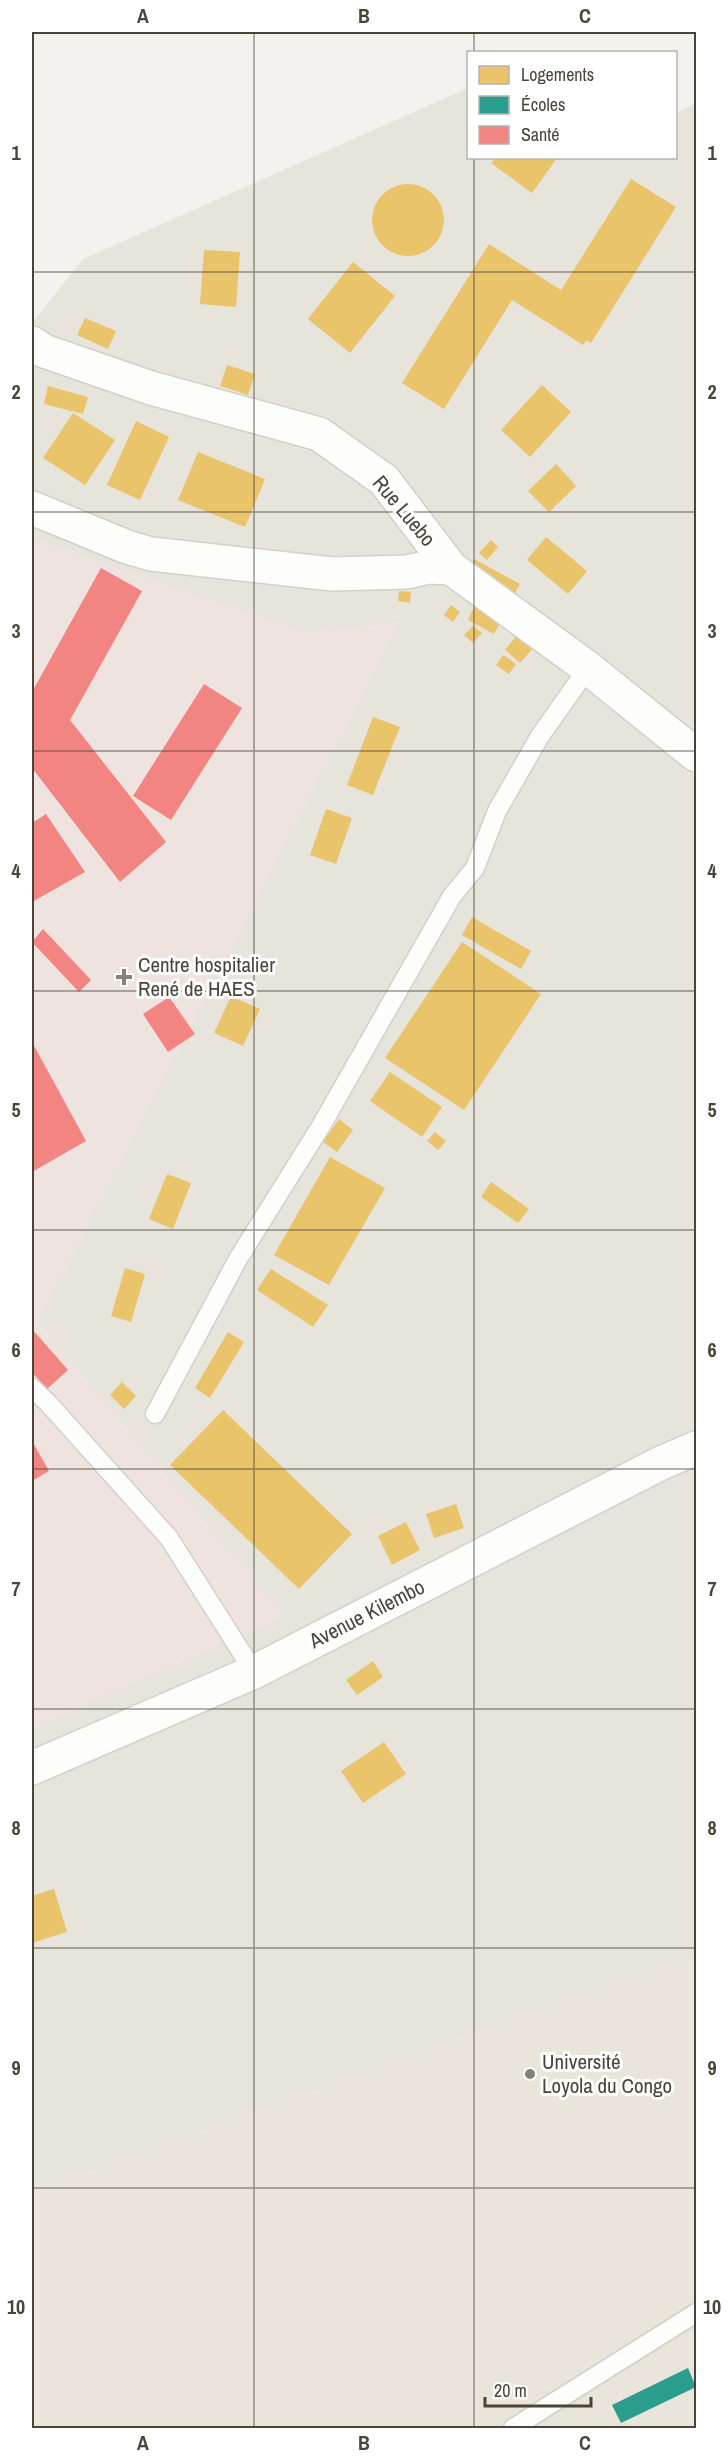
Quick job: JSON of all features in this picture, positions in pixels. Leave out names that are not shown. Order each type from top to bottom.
[{"type":"street","name":"Rue Luebo","points":[[32,343],[44,351],[151,388],[319,434],[384,480],[451,568],[588,668],[696,755]]},
{"type":"street","points":[[32,508],[127,547],[152,554],[332,574],[407,572],[429,567],[451,568]]},
{"type":"street","name":"Avenue Kilembo","points":[[32,1768],[254,1672],[659,1464],[696,1448]]},
{"type":"lane","points":[[156,1414],[238,1259],[321,1126],[452,896],[475,868],[497,811],[540,736],[588,668]]},
{"type":"lane","points":[[32,1388],[169,1538],[254,1672]]},
{"type":"lane","points":[[513,2428],[696,2313]]},
{"type":"shaded area","points":[[467,88],[467,159],[677,159],[677,112],[696,103],[696,1955],[32,2192],[32,323],[83,259]]},
{"type":"shaded area","name":"Centre hospitalier René de HAES","points":[[32,539],[308,633],[400,622],[38,1321],[285,1616],[32,1728]]},
{"type":"shaded area","name":"Université Loyola du Congo","points":[[696,1955],[696,2428],[32,2428],[32,2192]]},
{"type":"building: Logements","points":[[495,159],[556,159],[532,193],[491,163]]},
{"type":"building: Logements","points":[[631,179],[676,207],[591,343],[586,340],[583,345],[512,300],[444,409],[402,383],[489,244],[561,290]]},
{"type":"building: Logements","points":[[415,184],[434,194],[442,206],[444,220],[442,234],[434,246],[422,254],[401,256],[382,246],[374,234],[372,213],[382,194],[394,186]]},
{"type":"building: Logements","points":[[204,250],[240,252],[236,307],[200,304]]},
{"type":"building: Logements","points":[[353,262],[395,296],[350,353],[308,319]]},
{"type":"building: Logements","points":[[85,318],[116,331],[108,349],[77,335]]},
{"type":"building: Logements","points":[[227,365],[255,374],[248,395],[220,386]]},
{"type":"building: Logements","points":[[542,385],[571,412],[530,457],[501,430]]},
{"type":"building: Logements","points":[[48,386],[88,397],[83,414],[44,404]]},
{"type":"building: Logements","points":[[73,413],[115,440],[85,485],[43,458]]},
{"type":"building: Logements","points":[[136,421],[169,437],[140,500],[107,485]]},
{"type":"building: Logements","points":[[198,452],[265,479],[245,527],[178,500]]},
{"type":"building: Logements","points":[[556,464],[576,486],[549,512],[528,491]]},
{"type":"building: Logements","points":[[546,537],[587,571],[568,594],[527,560]]},
{"type":"building: Logements","points":[[491,540],[498,547],[487,560],[479,553]]},
{"type":"building: Logements","points":[[474,559],[520,584],[512,598],[467,573]]},
{"type":"building: Logements","points":[[399,591],[411,592],[410,603],[398,601]]},
{"type":"building: Logements","points":[[451,605],[460,612],[453,622],[444,615]]},
{"type":"building: Logements","points":[[474,607],[501,621],[494,634],[468,620]]},
{"type":"building: Logements","points":[[473,626],[482,633],[473,643],[464,635]]},
{"type":"building: Logements","points":[[518,634],[533,648],[520,663],[505,650]]},
{"type":"building: Logements","points":[[503,655],[516,664],[509,674],[496,665]]},
{"type":"building: Logements","points":[[373,717],[400,727],[373,795],[347,785]]},
{"type":"building: Logements","points":[[326,809],[352,818],[336,864],[310,855]]},
{"type":"building: Logements","points":[[472,917],[531,951],[521,969],[462,935]]},
{"type":"building: Logements","points":[[462,942],[541,994],[464,1110],[385,1058]]},
{"type":"building: Logements","points":[[231,996],[260,1009],[243,1046],[214,1033]]},
{"type":"building: Logements","points":[[390,1072],[442,1107],[422,1137],[370,1101]]},
{"type":"building: Logements","points":[[339,1119],[353,1130],[337,1152],[323,1142]]},
{"type":"building: Logements","points":[[435,1132],[446,1141],[438,1150],[427,1141]]},
{"type":"building: Logements","points":[[330,1157],[385,1188],[329,1285],[274,1255]]},
{"type":"building: Logements","points":[[167,1174],[191,1183],[173,1229],[149,1219]]},
{"type":"building: Logements","points":[[491,1182],[529,1209],[518,1223],[481,1197]]},
{"type":"building: Logements","points":[[125,1268],[145,1274],[131,1322],[111,1316]]},
{"type":"building: Logements","points":[[271,1269],[328,1305],[313,1327],[257,1290]]},
{"type":"building: Logements","points":[[228,1332],[244,1342],[210,1398],[195,1388]]},
{"type":"building: Logements","points":[[122,1382],[136,1396],[124,1409],[110,1395]]},
{"type":"building: Logements","points":[[223,1410],[352,1534],[299,1589],[170,1465]]},
{"type":"building: Logements","points":[[456,1504],[464,1528],[434,1538],[426,1514]]},
{"type":"building: Logements","points":[[406,1522],[420,1550],[392,1565],[378,1536]]},
{"type":"building: Logements","points":[[373,1661],[383,1677],[357,1695],[346,1680]]},
{"type":"building: Logements","points":[[384,1742],[406,1774],[363,1803],[341,1771]]},
{"type":"building: Logements","points":[[54,1889],[67,1932],[32,1943],[32,1896]]},
{"type":"building: Écoles","points":[[688,2368],[696,2387],[621,2423],[612,2405]]},
{"type":"building: Santé","points":[[101,568],[142,591],[70,720],[166,842],[120,882],[32,768],[32,692]]},
{"type":"building: Santé","points":[[204,684],[242,708],[171,820],[133,796]]},
{"type":"building: Santé","points":[[46,814],[85,872],[32,902],[32,823]]},
{"type":"building: Santé","points":[[43,929],[91,980],[79,992],[32,942]]},
{"type":"building: Santé","points":[[169,997],[195,1034],[168,1052],[143,1014]]},
{"type":"building: Santé","points":[[32,1042],[86,1141],[32,1172]]},
{"type":"building: Santé","points":[[32,1329],[68,1370],[47,1389],[32,1372]]},
{"type":"building: Santé","points":[[32,1441],[49,1471],[32,1481]]},
{"type":"place","name":"Centre hospitalier René de HAES","points":[[124,977]]},
{"type":"place","name":"Université Loyola du Congo","points":[[530,2074]]}]
